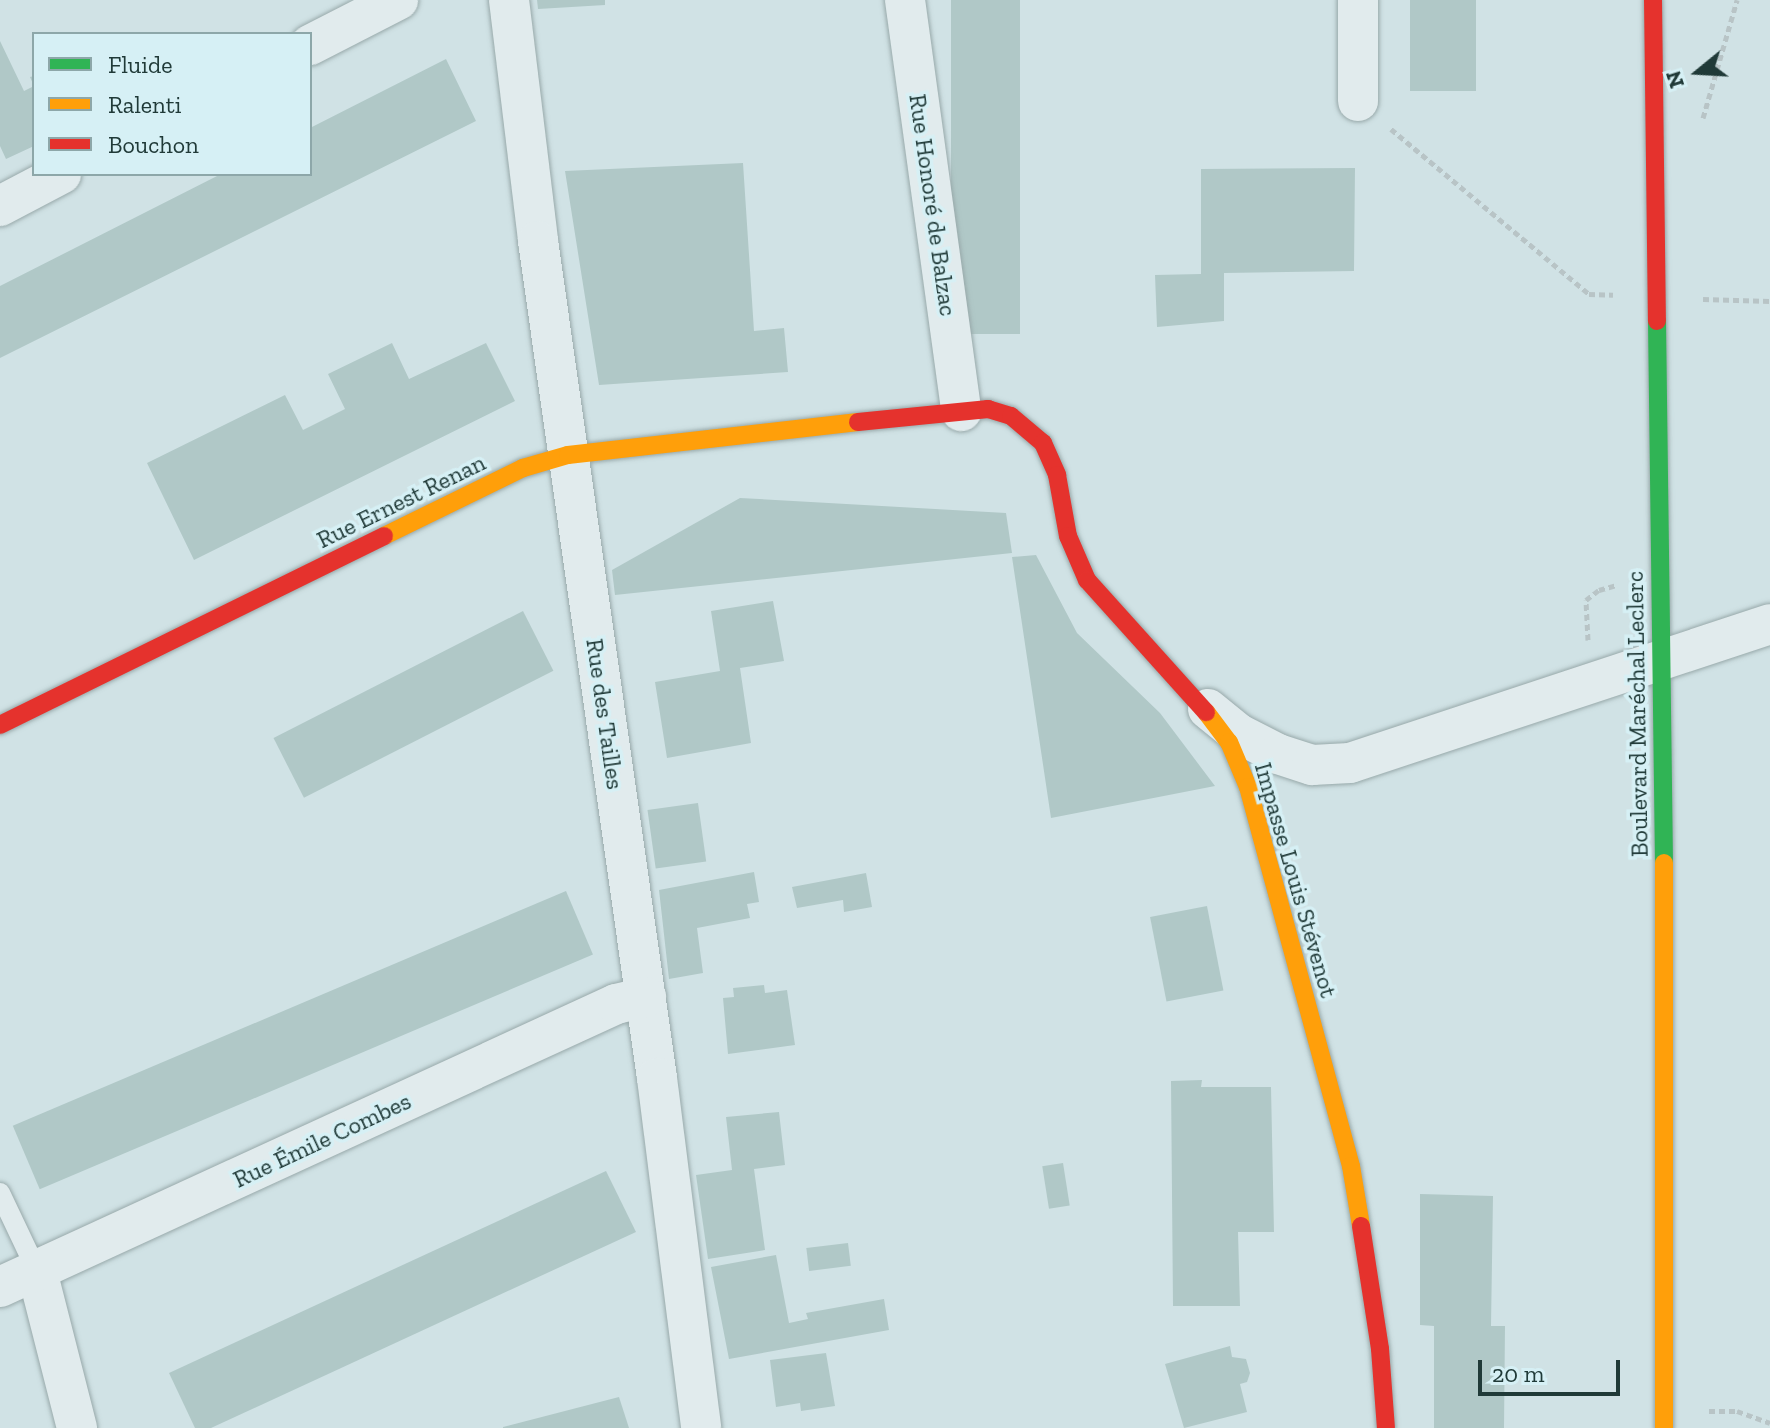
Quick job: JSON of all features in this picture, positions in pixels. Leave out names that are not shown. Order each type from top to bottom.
[{"type":"street","points":[[312,44],[398,0]]},
{"type":"street","name":"Rue des Tailles","points":[[509,0],[568,455],[646,997],[701,1428]]},
{"type":"street","name":"Rue Honoré de Balzac","points":[[905,0],[961,411]]},
{"type":"street","points":[[1358,0],[1358,101]]},
{"type":"street","name":"Boulevard Maréchal Leclerc","points":[[1653,0],[1665,964],[1664,1419]]},
{"type":"street","points":[[0,206],[57,176]]},
{"type":"street","name":"Rue Ernest Renan","points":[[0,725],[523,468],[568,455],[961,411],[988,409],[1011,416]]},
{"type":"street","name":"Impasse Louis Stévenot","points":[[1011,416],[1043,443],[1057,475],[1068,536],[1087,580],[1099,597],[1201,704],[1229,742],[1248,787],[1351,1166],[1373,1293],[1386,1428]]},
{"type":"street","points":[[1201,704],[1239,734],[1278,754],[1312,765],[1350,763],[1770,624]]},
{"type":"street","name":"Rue Émile Combes","points":[[0,1287],[616,1004],[646,997]]},
{"type":"street","points":[[37,1271],[77,1428]]},
{"type":"lane","points":[[0,1193],[37,1271]]},
{"type":"path","points":[[1699,133],[1737,0]]},
{"type":"path","points":[[1358,101],[1589,294],[1656,298]]},
{"type":"path","points":[[1698,284],[1698,312]]},
{"type":"path","points":[[1698,299],[1770,301]]},
{"type":"path","points":[[1585,649],[1589,635],[1586,600],[1599,590],[1659,573]]},
{"type":"path","points":[[1664,1419],[1737,1411],[1770,1423]]},
{"type":"building","points":[[537,0],[605,0],[605,5],[538,9]]},
{"type":"building","points":[[951,0],[1020,0],[1020,334],[951,334]]},
{"type":"building","points":[[1410,0],[1476,0],[1476,91],[1410,91]]},
{"type":"building","points":[[0,41],[24,91],[32,87],[32,147],[6,159],[0,146]]},
{"type":"building","points":[[446,59],[476,121],[0,358],[0,286],[217,176],[312,176],[312,127]]},
{"type":"building","points":[[743,163],[754,331],[784,328],[788,372],[599,385],[565,171]]},
{"type":"building","points":[[1355,168],[1354,271],[1224,273],[1224,321],[1157,327],[1155,275],[1201,274],[1201,169]]},
{"type":"building","points":[[392,343],[409,379],[486,343],[515,401],[194,560],[147,463],[285,395],[303,430],[345,409],[328,374]]},
{"type":"building","points":[[740,498],[1006,513],[1012,553],[615,595],[612,570]]},
{"type":"building","points":[[1036,555],[1077,633],[1160,713],[1215,786],[1051,818],[1012,557]]},
{"type":"building","points":[[773,601],[784,661],[740,668],[751,743],[667,758],[655,682],[720,671],[711,611]]},
{"type":"building","points":[[523,611],[553,671],[304,798],[274,738]]},
{"type":"building","points":[[698,803],[706,861],[656,869],[647,810]]},
{"type":"building","points":[[754,872],[759,902],[747,904],[750,918],[697,928],[703,973],[669,979],[659,890]]},
{"type":"building","points":[[866,873],[872,907],[844,912],[843,900],[797,908],[792,887]]},
{"type":"building","points":[[566,891],[593,955],[40,1189],[13,1126]]},
{"type":"building","points":[[1207,906],[1223,990],[1166,1001],[1150,917]]},
{"type":"building","points":[[764,985],[765,993],[787,990],[795,1045],[728,1054],[723,998],[734,997],[733,988]]},
{"type":"building","points":[[1202,1080],[1201,1087],[1271,1087],[1274,1232],[1238,1232],[1240,1306],[1173,1306],[1171,1081]]},
{"type":"building","points":[[779,1112],[785,1165],[754,1169],[765,1250],[708,1259],[696,1175],[732,1170],[726,1117]]},
{"type":"building","points":[[1063,1163],[1070,1205],[1049,1209],[1042,1166]]},
{"type":"building","points":[[606,1171],[636,1232],[211,1428],[195,1428],[169,1373]]},
{"type":"building","points":[[1420,1194],[1493,1196],[1491,1326],[1505,1326],[1504,1428],[1434,1428],[1434,1326],[1420,1325]]},
{"type":"building","points":[[848,1243],[851,1266],[809,1271],[806,1248]]},
{"type":"building","points":[[776,1255],[789,1323],[808,1319],[806,1313],[884,1299],[889,1330],[729,1359],[711,1267]]},
{"type":"building","points":[[1230,1346],[1232,1357],[1246,1359],[1250,1373],[1247,1382],[1240,1384],[1247,1412],[1184,1428],[1165,1364]]},
{"type":"building","points":[[826,1353],[835,1406],[801,1411],[800,1403],[776,1407],[770,1360]]},
{"type":"building","points":[[619,1397],[629,1428],[503,1428],[503,1427]]},
{"type":"traffic: fast","points":[[1657,321],[1664,863]]},
{"type":"traffic: slow","points":[[384,536],[523,468],[568,455],[858,422]]},
{"type":"traffic: slow","points":[[1206,712],[1229,742],[1248,787],[1351,1166],[1361,1226]]},
{"type":"traffic: slow","points":[[1664,863],[1664,1428]]},
{"type":"traffic: jam","points":[[1653,0],[1657,321]]},
{"type":"traffic: jam","points":[[858,422],[988,409],[1011,416],[1043,443],[1057,475],[1068,536],[1087,580],[1206,712]]},
{"type":"traffic: jam","points":[[0,725],[384,536]]},
{"type":"traffic: jam","points":[[1361,1226],[1380,1349],[1386,1428]]}]
